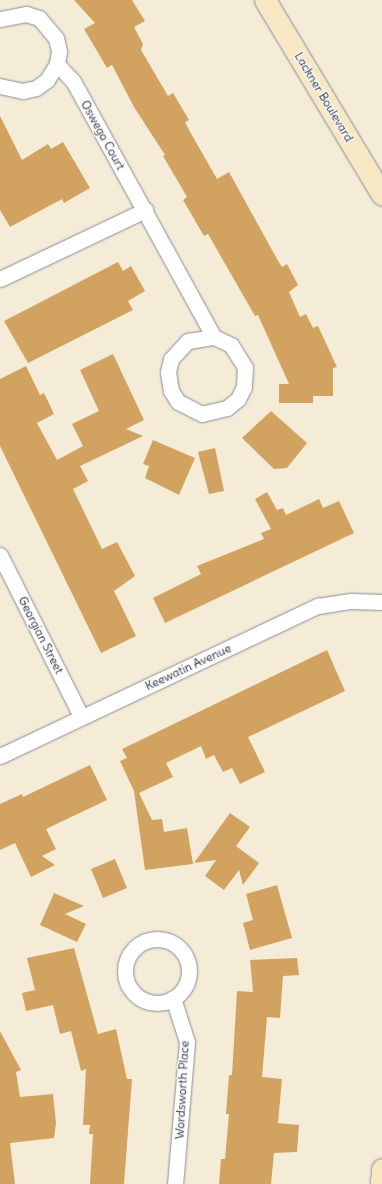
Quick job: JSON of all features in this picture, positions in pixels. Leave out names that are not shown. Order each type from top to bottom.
[{"type":"main road","name":"Lackner Boulevard","points":[[265,0],[382,195]]},
{"type":"main road","points":[[381,1184],[382,1169]]},
{"type":"street","points":[[0,19],[26,14],[39,18],[56,38],[57,64],[47,80],[36,88],[23,91],[0,86]]},
{"type":"street","name":"Oswego Court","points":[[57,64],[73,81],[214,337]]},
{"type":"street","points":[[0,279],[145,210]]},
{"type":"street","points":[[214,337],[231,345],[240,355],[245,367],[244,387],[227,408],[202,414],[178,402],[171,391],[168,372],[174,354],[188,341],[214,337]]},
{"type":"street","name":"Georgian Street","points":[[0,555],[81,716]]},
{"type":"street","name":"Keewatin Avenue","points":[[0,756],[81,716],[318,606],[351,601],[382,602]]},
{"type":"street","points":[[163,940],[185,955],[188,977],[173,998],[151,1002],[132,990],[126,981],[126,962],[141,943],[163,940]]},
{"type":"street","name":"Wordsworth Place","points":[[173,998],[187,1042],[175,1184]]},
{"type":"building","points":[[74,0],[132,0],[145,21],[134,27],[143,44],[141,50],[168,96],[173,93],[189,120],[185,122],[217,179],[229,172],[277,259],[282,267],[287,264],[298,285],[289,292],[300,317],[306,314],[313,328],[318,326],[337,367],[333,368],[333,396],[313,396],[313,403],[279,403],[279,384],[289,384],[258,315],[255,316],[208,234],[204,236],[183,200],[187,197],[163,156],[165,155],[134,107],[112,65],[107,68],[84,29],[95,23]]},
{"type":"building","points":[[0,116],[22,160],[48,144],[51,149],[63,142],[90,188],[64,203],[62,199],[10,227],[0,210]]},
{"type":"building","points":[[118,262],[123,271],[131,266],[145,291],[128,301],[133,310],[28,363],[4,321]]},
{"type":"building","points":[[113,354],[144,420],[126,429],[143,436],[80,466],[88,481],[73,489],[102,549],[117,542],[135,576],[114,591],[136,636],[101,653],[0,446],[0,379],[26,366],[40,395],[44,393],[54,414],[37,423],[57,460],[83,446],[72,424],[99,411],[80,370]]},
{"type":"building","points":[[271,411],[307,443],[287,468],[274,469],[242,438]]},
{"type":"building","points":[[153,440],[195,458],[179,495],[145,478],[149,466],[143,464]]},
{"type":"building","points":[[215,448],[224,491],[209,494],[198,452]]},
{"type":"building","points":[[267,492],[277,510],[283,508],[286,515],[319,499],[323,508],[339,501],[354,533],[165,623],[153,598],[201,574],[197,566],[264,539],[261,533],[271,529],[255,499]]},
{"type":"building","points":[[327,650],[345,691],[248,737],[265,772],[240,784],[232,768],[223,772],[214,755],[206,759],[201,746],[166,763],[173,777],[139,793],[152,820],[162,819],[164,832],[187,828],[193,864],[145,870],[134,791],[120,761],[127,758],[122,749]]},
{"type":"building","points":[[90,765],[107,800],[46,829],[56,849],[42,856],[55,865],[31,877],[15,843],[0,850],[0,804],[22,794],[23,797]]},
{"type":"building","points":[[230,813],[250,827],[236,846],[259,863],[243,885],[239,870],[224,890],[205,876],[216,860],[194,863]]},
{"type":"building","points":[[115,859],[127,888],[103,898],[91,869]]},
{"type":"building","points":[[277,885],[292,938],[250,950],[243,923],[253,920],[246,894]]},
{"type":"building","points":[[54,893],[84,906],[65,914],[86,924],[77,942],[40,925]]},
{"type":"building","points":[[74,948],[98,1034],[116,1029],[127,1079],[132,1079],[124,1184],[90,1184],[93,1134],[89,1134],[90,1125],[83,1125],[86,1069],[81,1071],[71,1031],[60,1034],[53,1005],[26,1011],[22,993],[35,990],[27,958]]},
{"type":"building","points":[[297,958],[299,975],[283,976],[280,1018],[267,1017],[262,1077],[282,1079],[278,1123],[299,1125],[297,1152],[274,1153],[271,1184],[219,1184],[221,1159],[225,1159],[229,1114],[226,1114],[229,1075],[232,1075],[237,991],[253,992],[250,960]]},
{"type":"building","points":[[0,1031],[21,1070],[16,1072],[20,1097],[53,1094],[56,1123],[54,1138],[10,1143],[15,1184],[0,1184]]}]
